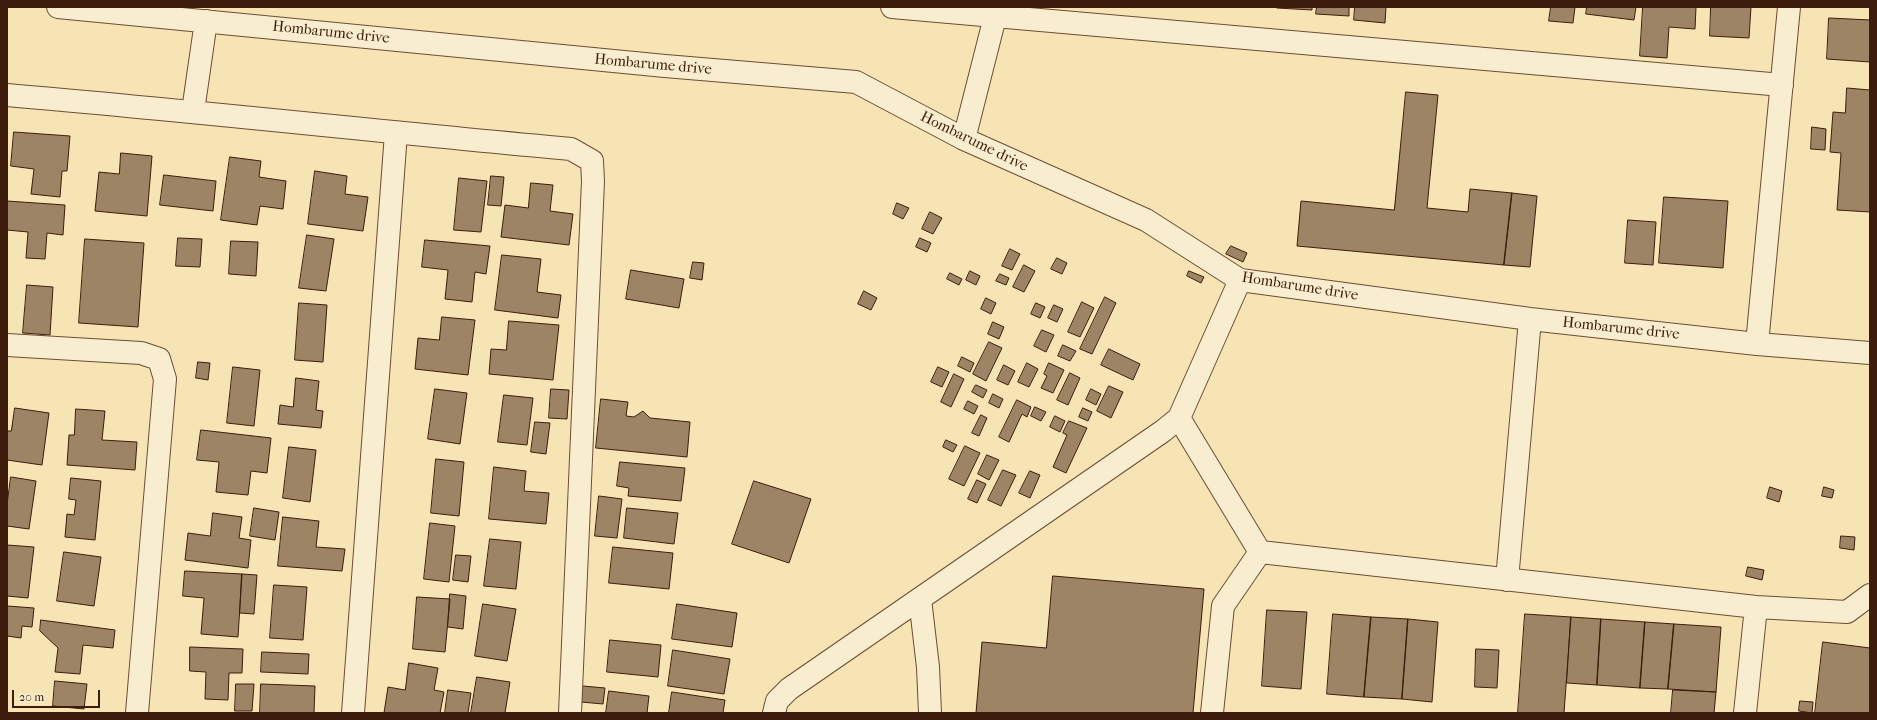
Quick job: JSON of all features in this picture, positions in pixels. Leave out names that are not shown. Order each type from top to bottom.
[{"type":"street","name":"Hombarume drive","points":[[58,7],[657,65],[856,82],[964,139],[1146,220],[1240,280],[1530,319],[1757,344],[1870,353]]},
{"type":"street","points":[[892,7],[1782,85]]},
{"type":"street","points":[[1757,344],[1789,7]]},
{"type":"street","points":[[964,139],[995,17]]},
{"type":"street","points":[[193,111],[206,21]]},
{"type":"street","points":[[7,95],[193,111],[396,133],[571,149],[592,162],[593,189],[570,713]]},
{"type":"street","points":[[353,713],[396,133]]},
{"type":"street","points":[[774,713],[777,701],[789,689],[1163,431],[1179,418],[1240,280]]},
{"type":"street","points":[[1507,580],[1530,319]]},
{"type":"street","points":[[7,345],[141,353],[159,359],[165,379],[137,713]]},
{"type":"street","points":[[1179,418],[1260,552]]},
{"type":"street","points":[[1260,552],[1756,607],[1847,612],[1870,595]]},
{"type":"street","points":[[1212,713],[1223,606],[1260,552]]},
{"type":"street","points":[[920,599],[928,667],[930,713]]},
{"type":"street","points":[[1745,713],[1756,607]]},
{"type":"building","points":[[1312,7],[1312,10],[1277,8]]},
{"type":"building","points":[[1317,7],[1349,7],[1349,16],[1316,14]]},
{"type":"building","points":[[1355,7],[1386,7],[1385,23],[1354,20]]},
{"type":"building","points":[[1551,7],[1575,7],[1573,23],[1549,21]]},
{"type":"building","points":[[1587,7],[1636,7],[1634,20],[1586,14]]},
{"type":"building","points":[[1643,7],[1696,7],[1695,29],[1669,27],[1667,58],[1640,56]]},
{"type":"building","points":[[1711,7],[1751,7],[1749,38],[1710,36]]},
{"type":"building","points":[[1829,18],[1870,20],[1870,62],[1827,59]]},
{"type":"building","points":[[1847,88],[1870,90],[1870,212],[1837,210],[1841,153],[1830,152],[1833,112],[1845,113]]},
{"type":"building","points":[[1406,92],[1438,95],[1427,208],[1468,212],[1470,189],[1512,193],[1504,265],[1297,246],[1301,201],[1394,210]]},
{"type":"building","points":[[1812,127],[1826,129],[1825,150],[1811,149]]},
{"type":"building","points":[[14,132],[70,136],[67,171],[62,171],[60,197],[31,194],[34,169],[11,166]]},
{"type":"building","points":[[121,153],[152,156],[147,216],[95,211],[99,172],[119,174]]},
{"type":"building","points":[[230,157],[261,161],[259,177],[286,181],[283,209],[260,206],[257,225],[221,220]]},
{"type":"building","points":[[315,171],[347,176],[345,194],[368,197],[363,231],[308,224]]},
{"type":"building","points":[[164,175],[216,181],[213,211],[160,205]]},
{"type":"building","points":[[491,176],[504,177],[501,206],[488,205]]},
{"type":"building","points":[[459,178],[487,181],[481,232],[454,230]]},
{"type":"building","points":[[531,183],[553,185],[550,211],[573,214],[569,245],[501,237],[505,205],[528,208]]},
{"type":"building","points":[[1512,193],[1537,196],[1530,267],[1504,265]]},
{"type":"building","points":[[1664,197],[1728,201],[1723,268],[1659,263]]},
{"type":"building","points":[[7,201],[65,205],[63,235],[47,233],[45,259],[26,258],[28,232],[7,230]]},
{"type":"building","points":[[897,203],[909,208],[903,219],[893,214]]},
{"type":"building","points":[[930,212],[942,218],[933,234],[922,229]]},
{"type":"building","points":[[1628,220],[1656,222],[1653,265],[1625,263]]},
{"type":"building","points":[[307,235],[334,239],[326,291],[299,288]]},
{"type":"building","points":[[178,238],[202,239],[200,267],[176,266]]},
{"type":"building","points":[[920,238],[931,243],[927,252],[916,247]]},
{"type":"building","points":[[85,239],[144,243],[138,327],[79,323]]},
{"type":"building","points":[[425,240],[490,246],[486,274],[475,272],[472,302],[445,299],[448,270],[422,267]]},
{"type":"building","points":[[231,241],[258,242],[256,276],[229,274]]},
{"type":"building","points":[[1231,246],[1247,253],[1243,262],[1226,254]]},
{"type":"building","points":[[1010,249],[1020,254],[1012,270],[1002,266]]},
{"type":"building","points":[[502,255],[541,259],[537,292],[561,295],[558,318],[495,310]]},
{"type":"building","points":[[1057,258],[1067,263],[1062,274],[1051,269]]},
{"type":"building","points":[[693,262],[704,263],[702,280],[690,278]]},
{"type":"building","points":[[1024,265],[1035,271],[1024,292],[1013,287]]},
{"type":"building","points":[[631,270],[684,279],[679,308],[626,299]]},
{"type":"building","points":[[970,271],[980,276],[976,285],[966,280]]},
{"type":"building","points":[[1189,271],[1204,277],[1201,283],[1187,276]]},
{"type":"building","points":[[950,273],[962,279],[959,285],[947,279]]},
{"type":"building","points":[[1000,274],[1009,278],[1006,285],[996,281]]},
{"type":"building","points":[[27,285],[53,287],[50,335],[23,333]]},
{"type":"building","points":[[864,291],[877,298],[871,310],[858,304]]},
{"type":"building","points":[[1105,297],[1116,303],[1092,354],[1080,349]]},
{"type":"building","points":[[986,298],[996,303],[991,314],[981,309]]},
{"type":"building","points":[[1082,302],[1094,308],[1080,337],[1068,332]]},
{"type":"building","points":[[299,303],[327,305],[323,362],[295,360]]},
{"type":"building","points":[[1036,303],[1045,307],[1040,318],[1031,314]]},
{"type":"building","points":[[1054,305],[1063,309],[1057,322],[1048,318]]},
{"type":"building","points":[[442,317],[475,320],[468,375],[415,369],[418,338],[439,340]]},
{"type":"building","points":[[509,321],[559,325],[553,380],[489,374],[491,349],[506,350]]},
{"type":"building","points":[[993,322],[1004,327],[999,339],[988,334]]},
{"type":"building","points":[[1042,330],[1054,335],[1046,352],[1034,346]]},
{"type":"building","points":[[989,342],[1002,348],[986,381],[973,374]]},
{"type":"building","points":[[1063,345],[1076,351],[1070,361],[1058,356]]},
{"type":"building","points":[[1109,349],[1140,364],[1133,380],[1101,365]]},
{"type":"building","points":[[962,357],[974,363],[970,372],[958,366]]},
{"type":"building","points":[[198,362],[210,363],[208,380],[196,378]]},
{"type":"building","points":[[1027,363],[1038,369],[1029,387],[1018,382]]},
{"type":"building","points":[[1049,363],[1064,370],[1053,393],[1041,388],[1047,376],[1044,374]]},
{"type":"building","points":[[1004,365],[1015,371],[1008,385],[997,380]]},
{"type":"building","points":[[233,367],[260,370],[254,426],[227,423]]},
{"type":"building","points":[[938,367],[949,372],[942,387],[931,382]]},
{"type":"building","points":[[1070,373],[1080,378],[1068,405],[1057,400]]},
{"type":"building","points":[[954,374],[964,379],[951,407],[941,402]]},
{"type":"building","points":[[296,378],[319,381],[316,410],[323,411],[321,428],[278,424],[280,405],[293,407]]},
{"type":"building","points":[[976,385],[987,390],[983,398],[972,392]]},
{"type":"building","points":[[1109,386],[1123,392],[1111,418],[1097,411]]},
{"type":"building","points":[[435,389],[467,393],[460,444],[428,439]]},
{"type":"building","points":[[551,389],[569,390],[567,419],[549,418]]},
{"type":"building","points":[[1091,389],[1101,394],[1096,405],[1086,400]]},
{"type":"building","points":[[993,394],[1003,399],[999,408],[989,403]]},
{"type":"building","points":[[504,395],[533,398],[527,445],[498,442]]},
{"type":"building","points":[[601,399],[628,402],[626,416],[634,417],[643,411],[650,418],[690,422],[687,457],[596,448]]},
{"type":"building","points":[[1017,400],[1031,407],[1027,417],[1022,414],[1009,442],[999,437]]},
{"type":"building","points":[[968,401],[978,406],[974,414],[964,409]]},
{"type":"building","points":[[1035,407],[1046,412],[1041,421],[1031,416]]},
{"type":"building","points":[[15,408],[49,413],[42,465],[7,460],[7,431],[11,431]]},
{"type":"building","points":[[1083,408],[1092,412],[1088,421],[1079,417]]},
{"type":"building","points":[[76,409],[105,411],[102,440],[137,442],[135,470],[67,465],[69,435],[74,435]]},
{"type":"building","points":[[981,415],[987,418],[979,436],[972,433]]},
{"type":"building","points":[[1055,416],[1065,421],[1060,432],[1050,427]]},
{"type":"building","points":[[1069,421],[1087,428],[1066,473],[1053,467],[1067,435],[1063,433]]},
{"type":"building","points":[[535,422],[550,423],[546,454],[531,452]]},
{"type":"building","points":[[201,430],[271,438],[267,473],[251,471],[248,495],[216,492],[219,462],[197,460]]},
{"type":"building","points":[[946,440],[957,445],[953,452],[943,447]]},
{"type":"building","points":[[965,446],[980,453],[964,486],[949,479]]},
{"type":"building","points":[[289,447],[316,450],[310,502],[283,498]]},
{"type":"building","points":[[987,455],[999,460],[989,480],[978,474]]},
{"type":"building","points":[[436,459],[464,462],[459,516],[431,513]]},
{"type":"building","points":[[620,462],[685,468],[681,501],[628,496],[629,488],[617,486]]},
{"type":"building","points":[[494,467],[526,471],[524,491],[549,493],[546,524],[489,519]]},
{"type":"building","points":[[1003,470],[1016,475],[1001,506],[988,500]]},
{"type":"building","points":[[1030,471],[1040,475],[1030,498],[1019,493]]},
{"type":"building","points":[[11,477],[36,481],[29,529],[7,526],[7,505]]},
{"type":"building","points":[[71,478],[101,481],[95,540],[65,537],[67,514],[74,515],[76,500],[69,499]]},
{"type":"building","points":[[977,480],[986,484],[977,503],[968,499]]},
{"type":"building","points":[[754,481],[811,499],[789,563],[732,544]]},
{"type":"building","points":[[1770,487],[1782,491],[1779,502],[1767,498]]},
{"type":"building","points":[[1824,487],[1834,490],[1832,498],[1822,496]]},
{"type":"building","points":[[599,496],[622,499],[617,538],[595,536]]},
{"type":"building","points":[[254,508],[279,512],[275,540],[250,536]]},
{"type":"building","points":[[627,508],[678,513],[674,544],[624,538]]},
{"type":"building","points":[[213,513],[242,517],[239,538],[251,540],[248,568],[185,560],[188,533],[210,536]]},
{"type":"building","points":[[283,517],[319,521],[316,547],[345,549],[342,571],[278,566]]},
{"type":"building","points":[[430,523],[455,526],[449,582],[424,579]]},
{"type":"building","points":[[1841,536],[1855,537],[1854,550],[1840,548]]},
{"type":"building","points":[[490,539],[521,542],[516,589],[484,586]]},
{"type":"building","points":[[7,545],[34,547],[28,598],[7,596]]},
{"type":"building","points":[[613,547],[673,553],[669,589],[609,583]]},
{"type":"building","points":[[64,552],[101,557],[94,606],[57,601]]},
{"type":"building","points":[[456,555],[471,556],[468,582],[453,580]]},
{"type":"building","points":[[1748,567],[1764,570],[1762,580],[1746,576]]},
{"type":"building","points":[[185,571],[242,574],[238,637],[201,634],[204,598],[183,596]]},
{"type":"building","points":[[242,574],[257,575],[254,614],[240,613]]},
{"type":"building","points":[[1053,576],[1204,589],[1193,713],[976,713],[982,642],[1046,648]]},
{"type":"building","points":[[274,585],[307,587],[303,640],[270,638]]},
{"type":"building","points":[[450,594],[466,596],[463,629],[448,627]]},
{"type":"building","points":[[417,597],[450,599],[445,652],[413,649]]},
{"type":"building","points":[[483,604],[516,609],[507,661],[475,656]]},
{"type":"building","points":[[677,604],[737,613],[732,647],[672,639]]},
{"type":"building","points":[[7,606],[34,608],[32,627],[22,626],[21,638],[7,636]]},
{"type":"building","points":[[1267,610],[1307,612],[1301,689],[1262,686]]},
{"type":"building","points":[[1333,614],[1371,617],[1364,697],[1327,694]]},
{"type":"building","points":[[1525,614],[1571,617],[1564,713],[1518,713]]},
{"type":"building","points":[[1371,617],[1408,619],[1402,699],[1364,697]]},
{"type":"building","points":[[1571,617],[1601,619],[1597,685],[1567,683]]},
{"type":"building","points":[[1408,619],[1438,622],[1432,702],[1402,699]]},
{"type":"building","points":[[1601,619],[1645,622],[1640,688],[1597,685]]},
{"type":"building","points":[[41,620],[115,630],[113,648],[83,645],[80,674],[55,672],[58,648],[40,631]]},
{"type":"building","points":[[1645,622],[1674,624],[1668,689],[1640,688]]},
{"type":"building","points":[[1674,624],[1721,627],[1716,692],[1668,689]]},
{"type":"building","points":[[610,640],[661,645],[658,677],[607,672]]},
{"type":"building","points":[[1823,642],[1870,648],[1870,713],[1815,713]]},
{"type":"building","points":[[190,647],[243,649],[242,673],[229,673],[228,700],[205,699],[206,672],[190,671]]},
{"type":"building","points":[[1476,649],[1499,650],[1497,688],[1475,687]]},
{"type":"building","points":[[673,650],[730,659],[724,694],[668,686]]},
{"type":"building","points":[[262,652],[309,654],[308,674],[261,672]]},
{"type":"building","points":[[409,663],[438,668],[434,690],[444,692],[440,713],[384,713],[388,687],[405,690]]},
{"type":"building","points":[[477,677],[510,682],[505,713],[471,713]]},
{"type":"building","points":[[55,681],[87,684],[84,709],[53,706]]},
{"type":"building","points":[[236,684],[254,684],[252,711],[235,711]]},
{"type":"building","points":[[261,684],[315,686],[314,713],[260,713]]},
{"type":"building","points":[[583,686],[605,688],[603,704],[581,702]]},
{"type":"building","points":[[448,690],[471,693],[468,713],[445,713]]},
{"type":"building","points":[[1673,690],[1716,692],[1714,713],[1671,713]]},
{"type":"building","points":[[609,691],[649,696],[647,713],[606,713]]},
{"type":"building","points":[[672,692],[725,700],[723,713],[669,713]]},
{"type":"building","points":[[1800,701],[1813,702],[1812,713],[1799,711]]}]
